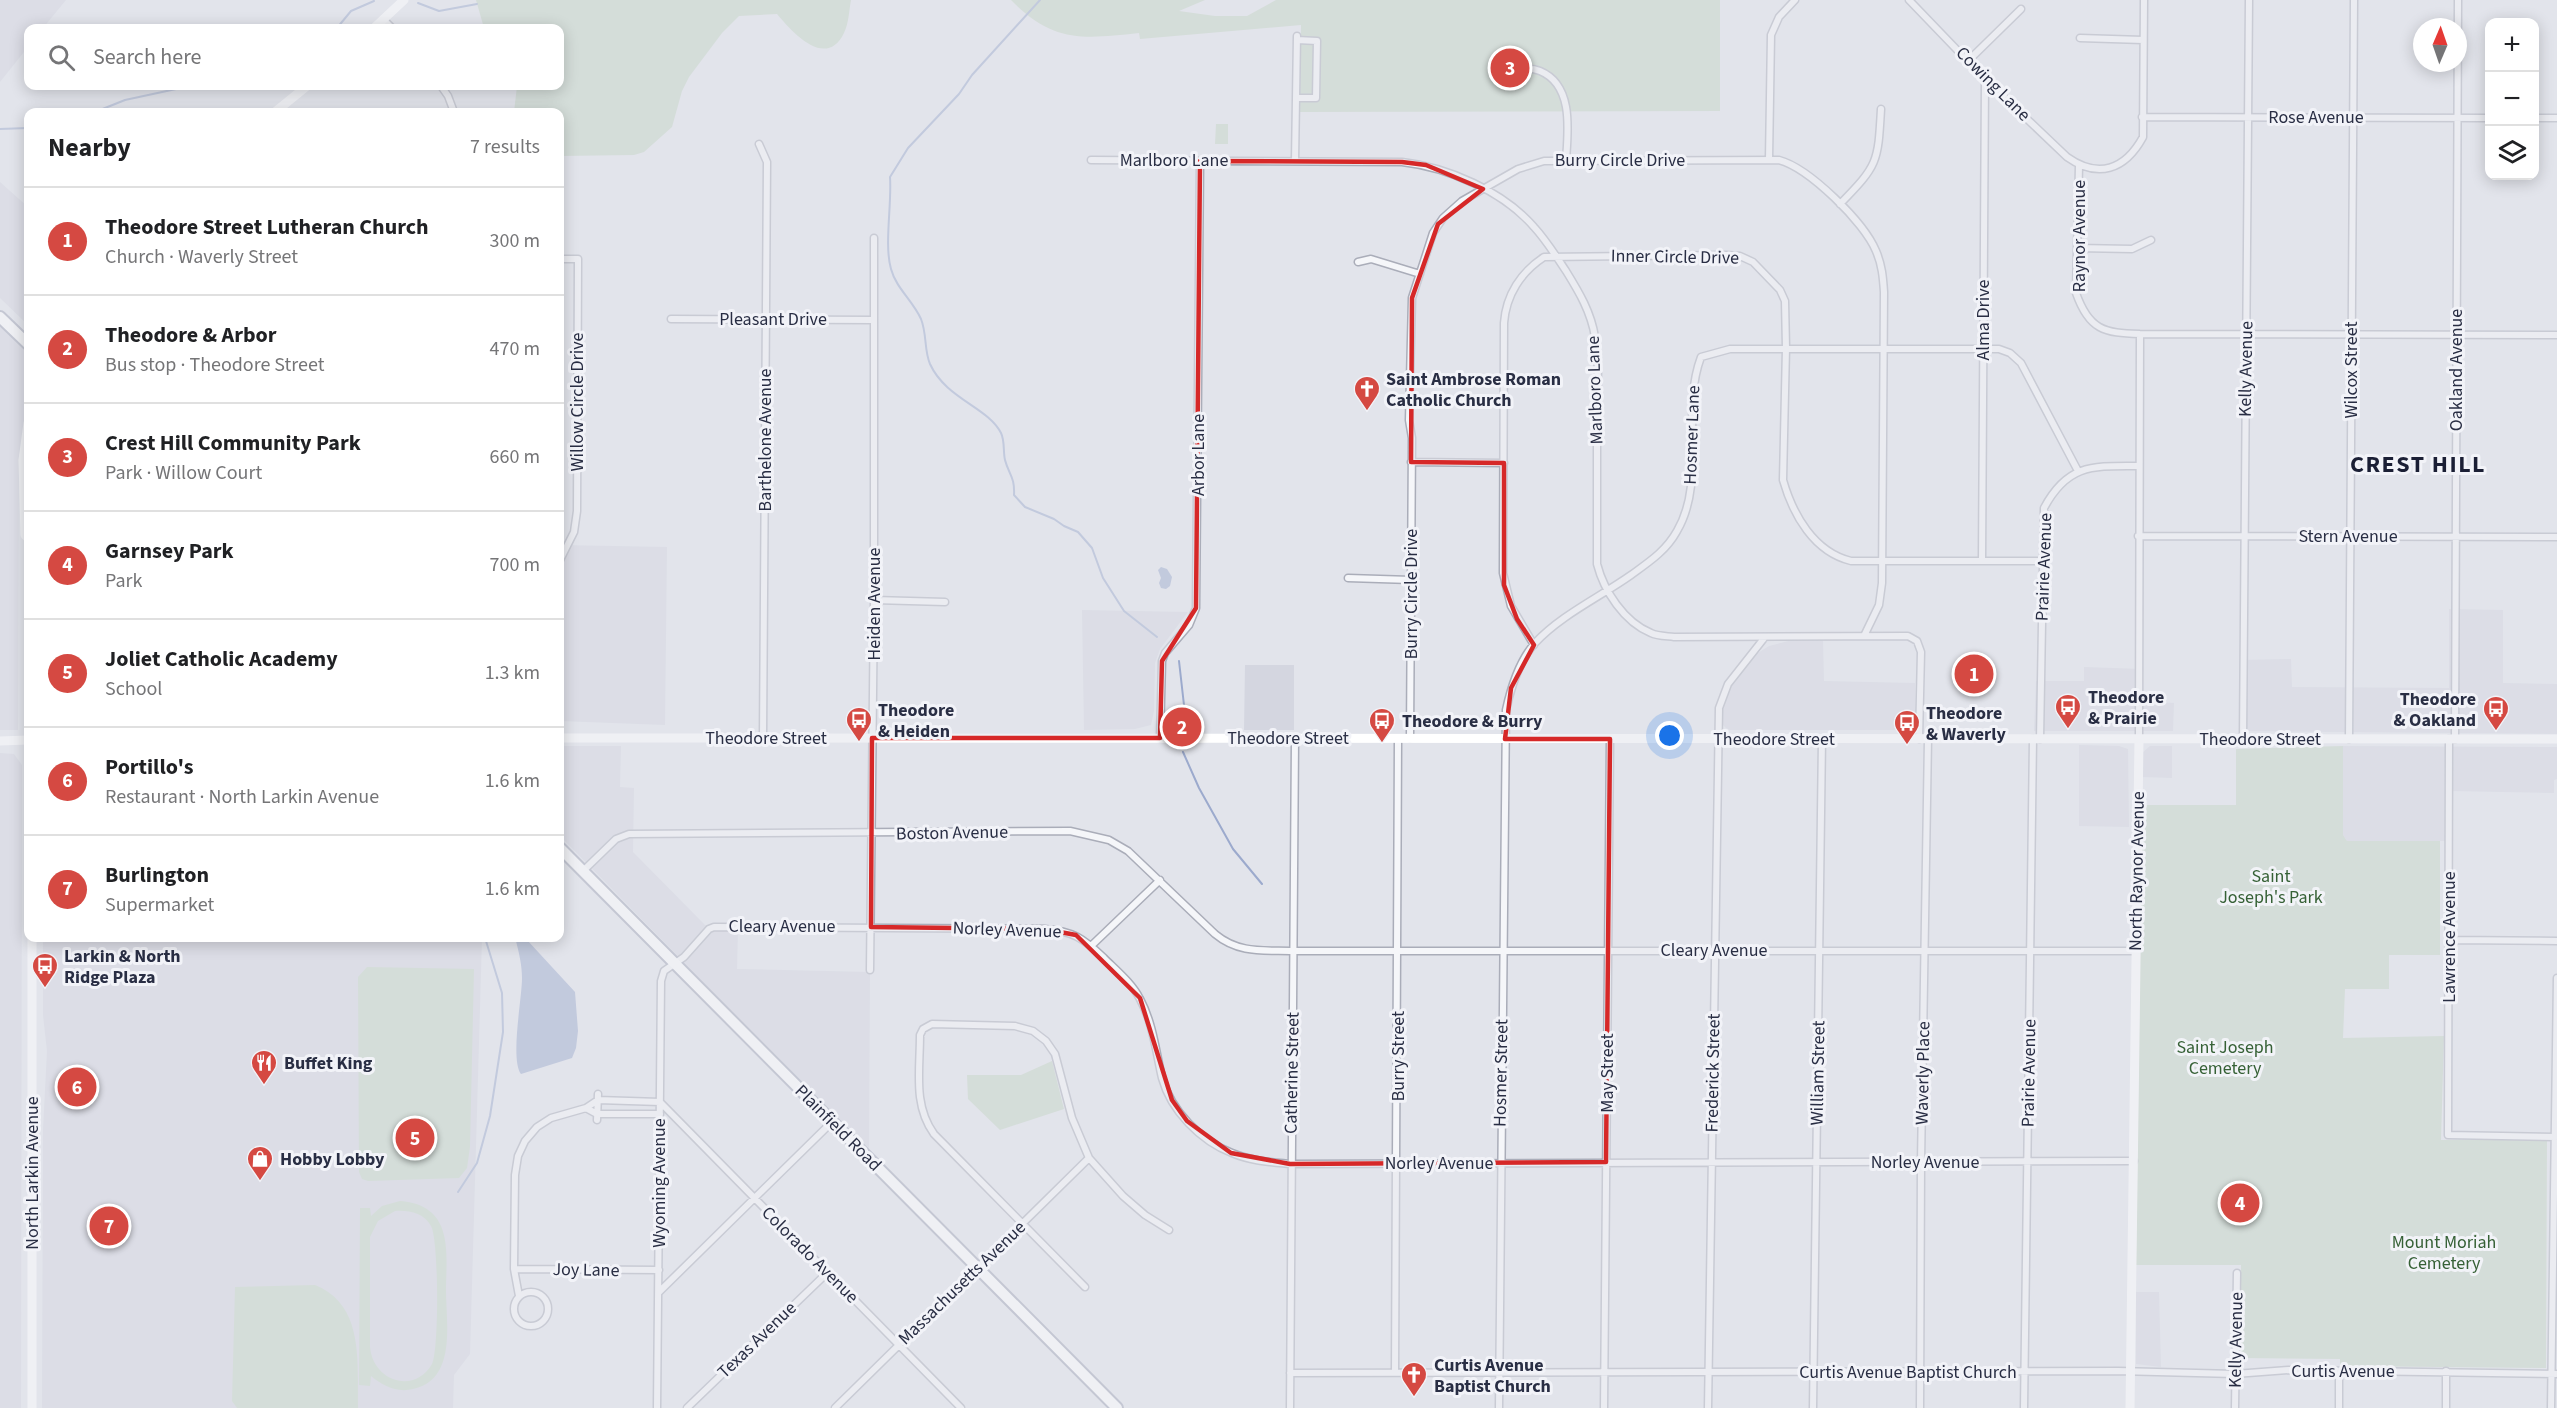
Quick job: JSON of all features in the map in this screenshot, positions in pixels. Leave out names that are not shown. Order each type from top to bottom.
[{"type":"main road","points":[[379,24],[404,0]]},
{"type":"main road","points":[[280,108],[302,90]]},
{"type":"main road","points":[[0,317],[24,340]]},
{"type":"main road","points":[[24,453],[24,498]]},
{"type":"main road","name":"Theodore Street","points":[[564,738],[2557,739]]},
{"type":"main road","name":"North Raynor Avenue","points":[[2130,1408],[2139,739]]},
{"type":"main road","points":[[0,741],[24,740]]},
{"type":"main road","name":"Plainfield Road","points":[[564,852],[1117,1408]]},
{"type":"main road","name":"North Larkin Avenue","points":[[32,942],[32,1408]]},
{"type":"street","points":[[1769,159],[1771,35],[1779,17],[1795,0]]},
{"type":"street","name":"Cowing Lane","points":[[1909,0],[1985,79],[2079,166]]},
{"type":"street","points":[[2079,166],[2093,170],[2111,168],[2124,161],[2143,137],[2144,0]]},
{"type":"street","name":"Kelly Avenue","points":[[2243,739],[2248,0]]},
{"type":"street","name":"Wilcox Street","points":[[2349,739],[2354,0]]},
{"type":"street","name":"Oakland Avenue","points":[[2452,739],[2458,0]]},
{"type":"street","points":[[1969,60],[2021,9]]},
{"type":"street","points":[[384,20],[388,24]]},
{"type":"street","points":[[1295,161],[1296,98],[1297,38],[1317,41],[1316,98],[1296,98]]},
{"type":"street","points":[[2080,38],[2143,40]]},
{"type":"street","points":[[1498,72],[1528,69],[1540,71],[1555,82],[1564,97],[1568,112],[1566,160]]},
{"type":"street","name":"Alma Drive","points":[[1982,561],[1985,79]]},
{"type":"street","points":[[444,90],[452,108]]},
{"type":"street","points":[[1840,204],[1875,163],[1879,152],[1881,109]]},
{"type":"street","name":"Rose Avenue","points":[[2142,117],[2485,118]]},
{"type":"street","points":[[2539,118],[2557,118]]},
{"type":"street","name":"Barthelone Avenue","points":[[759,144],[767,162],[763,738]]},
{"type":"street","name":"Burry Circle Drive","points":[[1410,738],[1410,314],[1412,298],[1438,224],[1462,201],[1524,166],[1544,161],[1769,159],[1787,162],[1808,174],[1866,232],[1883,271],[1881,561],[1879,605],[1863,636]]},
{"type":"street","name":"Marlboro Lane","points":[[1091,160],[1385,161],[1426,165],[1451,173],[1483,189],[1533,225],[1556,256],[1584,303],[1595,338],[1598,368],[1597,564],[1608,591],[1622,611],[1637,625],[1652,634],[1674,637],[1908,636],[1917,641]]},
{"type":"street","name":"Arbor Lane","points":[[1160,738],[1162,661],[1165,653],[1189,625],[1196,608],[1200,161]]},
{"type":"street","name":"Raynor Avenue","points":[[2079,166],[2076,293],[2082,310],[2091,322],[2104,331],[2140,334],[2557,335]]},
{"type":"street","name":"Heiden Avenue","points":[[870,970],[874,600],[874,238]]},
{"type":"street","points":[[2077,248],[2132,249],[2151,240]]},
{"type":"street","name":"Inner Circle Drive","points":[[1534,645],[1517,619],[1504,585],[1505,309],[1511,292],[1521,279],[1541,259],[1556,256],[1726,255],[1745,258],[1760,268],[1782,295],[1786,305],[1783,480],[1789,500],[1803,525],[1822,547],[1836,557],[1851,561],[2042,561]]},
{"type":"street","name":"Willow Circle Drive","points":[[564,259],[578,259],[577,511],[574,532],[564,552]]},
{"type":"street","points":[[1358,262],[1371,259],[1420,274]]},
{"type":"street","name":"Pleasant Drive","points":[[671,319],[874,320]]},
{"type":"street","name":"North Raynor Avenue","points":[[2139,739],[2140,334]]},
{"type":"street","name":"Hosmer Lane","points":[[1505,739],[1506,710],[1511,688],[1534,645],[1554,627],[1658,556],[1684,519],[1691,484],[1691,393],[1701,357],[1730,349],[2000,349],[2010,353],[2021,363],[2078,471]]},
{"type":"street","points":[[1411,462],[1504,463]]},
{"type":"street","points":[[2078,471],[2093,466],[2139,466]]},
{"type":"street","name":"Prairie Avenue","points":[[2024,1408],[2031,951],[2044,508],[2052,493],[2078,471]]},
{"type":"street","name":"Stern Avenue","points":[[2138,536],[2557,537]]},
{"type":"street","points":[[1348,578],[1411,580]]},
{"type":"street","points":[[874,600],[945,602]]},
{"type":"street","name":"Frederick Street","points":[[1708,1408],[1719,708],[1728,684],[1765,637]]},
{"type":"street","name":"Waverly Place","points":[[1917,641],[1921,652],[1925,951],[1920,1408]]},
{"type":"street","name":"Catherine Street","points":[[1290,1408],[1290,1164],[1295,738]]},
{"type":"street","name":"Burry Street","points":[[1395,1373],[1398,1163],[1398,738]]},
{"type":"street","name":"Hosmer Street","points":[[1499,1408],[1505,739]]},
{"type":"street","name":"May Street","points":[[1604,1408],[1610,739]]},
{"type":"street","name":"William Street","points":[[1813,1408],[1822,739]]},
{"type":"street","name":"Lawrence Avenue","points":[[2452,739],[2448,1135],[2555,1137]]},
{"type":"street","name":"Boston Avenue","points":[[583,870],[616,839],[629,834],[1070,831],[1109,840],[1128,851],[1227,944],[1239,949],[1293,951]]},
{"type":"street","points":[[1091,946],[1160,880]]},
{"type":"street","name":"Cleary Avenue","points":[[673,964],[684,957],[709,929],[714,927],[870,927]]},
{"type":"street","name":"Norley Avenue","points":[[870,927],[1061,930],[1076,935],[1091,946],[1124,978],[1140,998],[1150,1024],[1163,1081],[1186,1121],[1207,1139],[1231,1153],[1261,1162],[1290,1164],[2134,1161]]},
{"type":"street","points":[[2449,940],[2557,940]]},
{"type":"street","name":"Cleary Avenue","points":[[1293,951],[2135,951]]},
{"type":"street","name":"Wyoming Avenue","points":[[657,1408],[661,981],[663,971],[673,964]]},
{"type":"street","points":[[2551,1408],[2554,1374],[2557,978]]},
{"type":"street","points":[[1084,1287],[934,1134],[925,1121],[920,1108],[920,1035],[923,1029],[932,1024],[1015,1026],[1033,1031],[1046,1041],[1055,1054],[1064,1093],[1089,1158],[1123,1196],[1145,1215],[1168,1230]]},
{"type":"street","points":[[519,1296],[534,1292],[544,1297],[549,1311],[544,1321],[527,1325],[517,1319],[514,1307],[519,1296],[514,1269],[515,1174],[518,1156],[525,1141],[537,1127],[551,1118],[586,1108],[598,1097],[660,1102]]},
{"type":"street","points":[[597,1117],[598,1097]]},
{"type":"street","name":"Colorado Avenue","points":[[660,1102],[961,1408]]},
{"type":"street","points":[[586,1108],[597,1117],[660,1114]]},
{"type":"street","points":[[659,1292],[832,1121]]},
{"type":"street","name":"Massachusetts Avenue","points":[[835,1408],[1089,1158]]},
{"type":"street","name":"Joy Lane","points":[[514,1269],[659,1270]]},
{"type":"street","name":"Texas Avenue","points":[[687,1408],[826,1273]]},
{"type":"street","name":"Kelly Avenue","points":[[2235,1408],[2237,1273]]},
{"type":"street","name":"Curtis Avenue","points":[[2130,1373],[2235,1374],[2288,1370],[2554,1374]]},
{"type":"street","points":[[2339,1371],[2339,1408]]},
{"type":"street","points":[[2446,1371],[2446,1408]]},
{"type":"street","name":"Curtis Avenue Baptist Church","points":[[1290,1373],[2130,1373]]},
{"type":"highlighted area","points":[[1200,161],[1402,162],[1426,165],[1483,189],[1438,224],[1412,298],[1411,462],[1504,463],[1504,585],[1517,619],[1534,645],[1511,688],[1505,739],[1610,739],[1606,1162],[1290,1164],[1231,1153],[1187,1121],[1172,1100],[1140,998],[1076,935],[1044,929],[871,927],[872,738],[1160,738],[1162,661],[1196,608]]},
{"type":"shaded area","points":[[0,0],[66,0],[46,24],[24,24],[24,52],[0,82]]},
{"type":"shaded area","points":[[0,182],[24,203],[24,321],[0,298]]},
{"type":"shaded area","points":[[0,321],[24,345],[24,437],[19,456],[18,730],[0,730]]},
{"type":"shaded area","points":[[564,545],[667,547],[665,725],[564,721]]},
{"type":"shaded area","points":[[2449,609],[2503,610],[2503,683],[2557,684],[2557,734],[2241,731],[2240,660],[2291,659],[2292,687],[2449,688]]},
{"type":"shaded area","points":[[1082,610],[1188,612],[1160,649],[1155,663],[1154,711],[1151,725],[1135,729],[1084,730]]},
{"type":"shaded area","points":[[1792,640],[1823,640],[1824,681],[1915,683],[1915,730],[1730,730],[1726,728],[1723,725],[1721,713],[1727,689],[1753,656],[1769,646]]},
{"type":"shaded area","points":[[1245,665],[1294,665],[1294,730],[1244,730]]},
{"type":"shaded area","points":[[2084,667],[2142,669],[2142,701],[2174,703],[2173,731],[2034,731],[2036,681],[2084,681]]},
{"type":"shaded area","points":[[2079,745],[2119,746],[2128,749],[2129,827],[2079,826]]},
{"type":"shaded area","points":[[564,746],[621,746],[620,787],[634,788],[633,852],[705,925],[738,930],[737,969],[870,972],[869,1151],[564,840]]},
{"type":"shaded area","points":[[2150,746],[2172,746],[2172,778],[2142,777],[2142,753]]},
{"type":"shaded area","points":[[2343,746],[2557,747],[2557,779],[2554,780],[2554,793],[2451,791],[2452,841],[2347,841],[2343,835]]},
{"type":"shaded area","points":[[0,753],[14,754],[22,765],[21,1408],[0,1408]]},
{"type":"shaded area","points":[[43,942],[482,942],[470,1354],[454,1375],[453,1408],[42,1408],[43,1130],[47,1051],[43,1015]]},
{"type":"shaded area","points":[[2136,1292],[2159,1292],[2161,1367],[2136,1364]]},
{"type":"green space","points":[[476,0],[851,0],[844,33],[837,44],[828,48],[819,48],[800,38],[777,14],[739,16],[722,33],[689,77],[682,91],[672,127],[644,152],[634,155],[564,156],[564,108],[514,108],[517,90],[564,90],[564,24],[483,24]]},
{"type":"green space","points":[[1011,0],[1205,0],[1179,11],[1215,16],[1247,16],[1276,0],[1720,0],[1720,111],[1300,112],[1301,25],[1140,39],[1139,33],[1085,37],[1055,31],[1041,24]]},
{"type":"green space","points":[[1216,124],[1228,124],[1228,144],[1215,144]]},
{"type":"green space","points":[[2343,746],[2343,835],[2347,841],[2440,841],[2440,955],[2389,955],[2389,989],[2345,989],[2343,1038],[2444,1036],[2441,1140],[2547,1139],[2546,1368],[2340,1366],[2340,1359],[2240,1358],[2241,1265],[2136,1265],[2142,805],[2236,805],[2236,749]]},
{"type":"green space","points":[[367,967],[474,969],[470,1147],[467,1168],[459,1178],[368,1181],[362,1179],[359,1172],[358,977]]},
{"type":"green space","points":[[1052,1061],[1064,1109],[1000,1130],[968,1099],[967,1075],[1021,1075]]},
{"type":"green space","points":[[400,1201],[424,1207],[438,1220],[444,1233],[447,1333],[443,1362],[437,1374],[427,1384],[407,1390],[390,1388],[371,1376],[370,1386],[359,1385],[360,1208],[370,1208],[371,1216],[382,1206]],"holes":[[[395,1211],[420,1215],[431,1226],[434,1235],[437,1272],[436,1339],[432,1364],[424,1374],[405,1381],[395,1380],[378,1368],[370,1347],[370,1237],[378,1221]]]},
{"type":"green space","points":[[315,1285],[331,1294],[343,1306],[350,1321],[357,1355],[358,1408],[237,1408],[232,1401],[235,1287]]},
{"type":"water","points":[[1161,567],[1167,569],[1172,577],[1170,586],[1166,589],[1161,588],[1159,583],[1161,578],[1158,570]]},
{"type":"water","points":[[516,942],[529,942],[575,992],[578,1031],[572,1058],[521,1074],[517,1056],[517,1028],[522,978]]},
{"type":"waterway","points":[[1040,0],[972,75],[959,94],[908,148],[890,177],[889,259],[893,276],[921,319],[928,359],[937,376],[946,386],[987,416],[1001,433],[1005,460],[1014,484],[1014,495],[1025,507],[1078,532],[1092,548],[1103,578],[1124,611],[1157,637]]},
{"type":"waterway","points":[[340,24],[351,11],[374,1]]},
{"type":"waterway","points":[[418,3],[439,11],[477,4]]},
{"type":"waterway","points":[[105,108],[125,100],[171,90]]},
{"type":"waterway","points":[[0,129],[24,128]]},
{"type":"waterway","points":[[1179,661],[1185,714]]},
{"type":"waterway","points":[[1183,752],[1199,788],[1233,849],[1262,884]]},
{"type":"waterway","points":[[458,1192],[477,1163],[490,1116],[503,1032],[502,993],[486,942]]},
{"type":"place","name":"Crest Hill Community Park","points":[[1510,68]]},
{"type":"place","name":"Saint Ambrose Roman Catholic Church","points":[[1367,412]]},
{"type":"place","name":"Theodore Street Lutheran Church","points":[[1974,674]]},
{"type":"place","name":"Theodore & Arbor","points":[[1182,727]]},
{"type":"place","name":"Theodore & Prairie","points":[[2068,730]]},
{"type":"place","name":"Theodore & Oakland","points":[[2496,732]]},
{"type":"place","name":"Theodore & Heiden","points":[[859,743]]},
{"type":"place","name":"Theodore & Burry","points":[[1382,744]]},
{"type":"place","name":"Theodore & Waverly","points":[[1907,746]]},
{"type":"place","name":"Larkin & North Ridge Plaza","points":[[45,989]]},
{"type":"place","name":"Buffet King","points":[[264,1086]]},
{"type":"place","name":"Portillo's","points":[[77,1087]]},
{"type":"place","name":"Joliet Catholic Academy","points":[[415,1138]]},
{"type":"place","name":"Hobby Lobby","points":[[260,1182]]},
{"type":"place","name":"Garnsey Park","points":[[2240,1203]]},
{"type":"place","name":"Burlington","points":[[109,1226]]},
{"type":"place","name":"Curtis Avenue Baptist Church","points":[[1414,1398]]},
{"type":"district","name":"CREST HILL","points":[[2418,464]]},
{"type":"park label","name":"Saint Joseph's Park","points":[[2271,886]]},
{"type":"park label","name":"Saint Joseph Cemetery","points":[[2225,1057]]},
{"type":"park label","name":"Mount Moriah Cemetery","points":[[2444,1252]]}]
